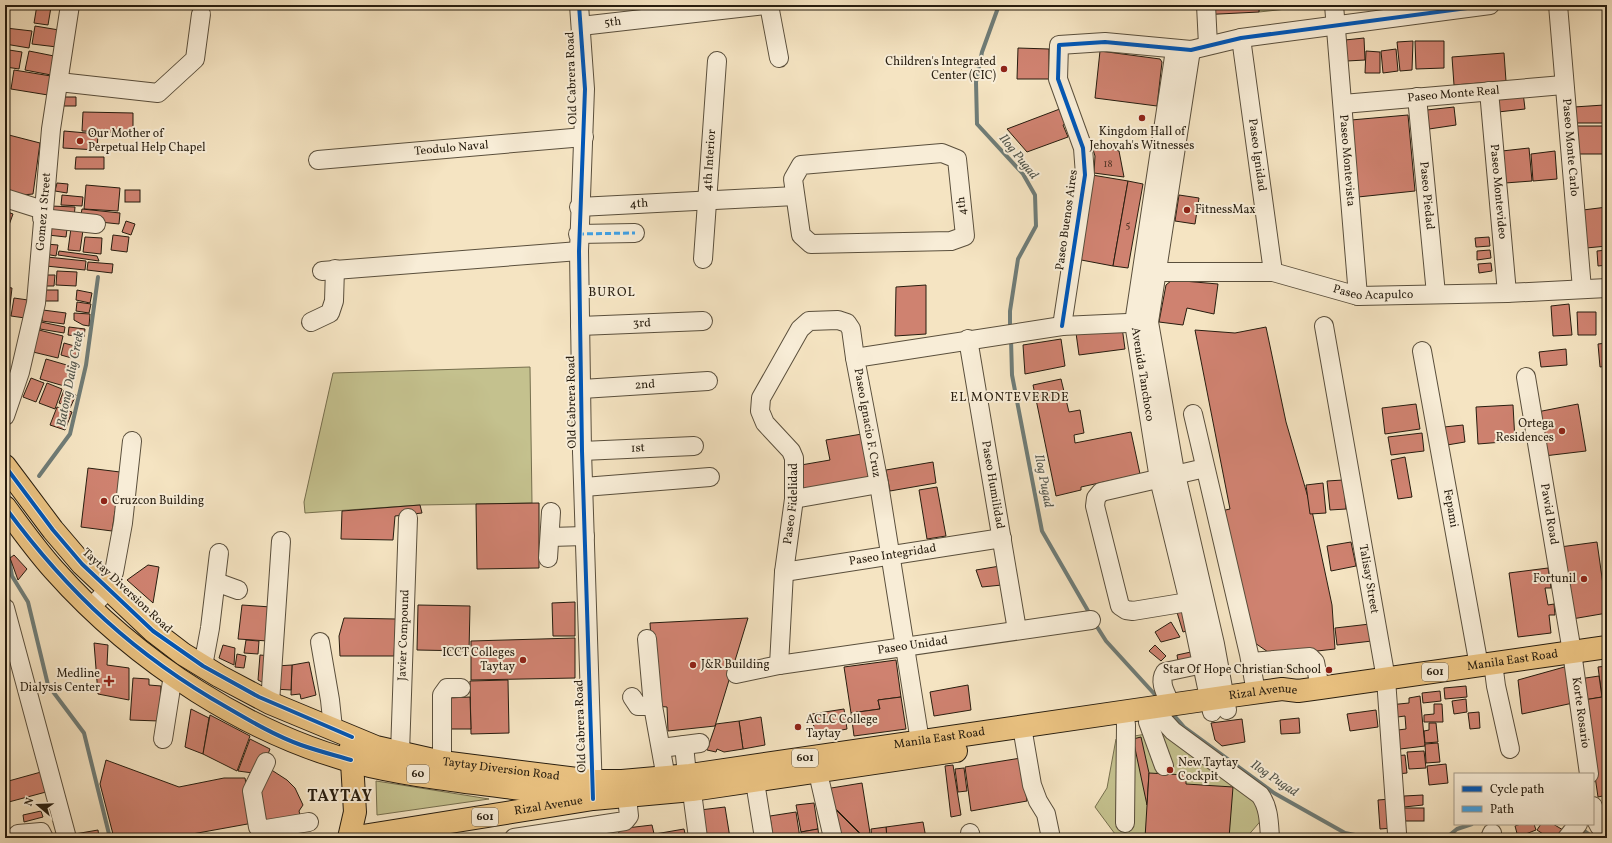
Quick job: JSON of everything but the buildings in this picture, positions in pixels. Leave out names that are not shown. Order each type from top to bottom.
[{"type":"main road","name":"Taytay Diversion Road","points":[[5,466],[53,530],[82,564],[152,631],[203,666],[270,703],[342,733],[376,747],[442,762],[533,802]]},
{"type":"main road","name":"Taytay Diversion Road","points":[[5,507],[55,571],[91,607],[139,650],[173,675],[204,695],[278,735],[301,745],[370,766],[468,774],[593,790],[625,789]]},
{"type":"main road","name":"Manila East Road","points":[[1298,691],[1607,647]]},
{"type":"main road","name":"Rizal Avenue","points":[[1218,705],[1256,692],[1282,689],[1298,691]]},
{"type":"main road","name":"Rizal Avenue","points":[[1023,733],[1218,705],[1284,703],[1298,691]]},
{"type":"main road","points":[[342,733],[351,760],[355,812],[349,838]]},
{"type":"main road","name":"Manila East Road","points":[[684,779],[922,749],[1023,733]]},
{"type":"main road","name":"Manila East Road","points":[[818,773],[922,749]]},
{"type":"main road","name":"601","points":[[625,789],[684,779],[755,782],[818,773]]},
{"type":"main road","points":[[625,789],[684,779]]},
{"type":"main road","name":"Rizal Avenue","points":[[349,838],[386,835],[593,790]]},
{"type":"street","name":"Gomez 1 Street","points":[[5,416],[20,372],[36,303],[50,129],[70,5]]},
{"type":"street","name":"Old Cabrera Road","points":[[579,5],[584,89],[584,137],[578,242],[582,451],[593,790]]},
{"type":"street","name":"5th","points":[[581,26],[681,10],[765,5]]},
{"type":"street","points":[[769,5],[779,58]]},
{"type":"street","name":"Avenida Tanchoco","points":[[1206,5],[1191,49],[1142,323],[1168,477],[1197,601],[1218,705]]},
{"type":"street","name":"Paseo Montevista","points":[[1334,5],[1358,296]]},
{"type":"street","points":[[1191,49],[1241,38],[1490,5]]},
{"type":"street","name":"Paseo Monte Carlo","points":[[1558,5],[1563,84],[1582,289]]},
{"type":"street","points":[[58,82],[158,93],[195,59],[201,14]]},
{"type":"street","name":"Paseo Ignidad","points":[[1241,38],[1272,272]]},
{"type":"street","name":"Paseo Buenos Aires","points":[[1062,326],[1085,175],[1083,148],[1058,79],[1059,45],[1105,42],[1191,49]]},
{"type":"street","name":"4th Interior","points":[[703,259],[718,61]]},
{"type":"street","name":"Paseo Monte Real","points":[[1343,104],[1563,84]]},
{"type":"street","name":"Paseo Montevideo","points":[[1489,91],[1506,293]]},
{"type":"street","name":"Paseo Piedad","points":[[1417,97],[1436,294]]},
{"type":"street","name":"Teodulo Naval","points":[[318,160],[584,137]]},
{"type":"street","name":"4th","points":[[942,153],[957,159],[965,236],[951,241],[811,244],[801,235],[795,196],[793,179],[801,165],[942,153]]},
{"type":"street","name":"4th","points":[[579,207],[707,202],[795,196]]},
{"type":"street","points":[[5,198],[42,214],[96,224]]},
{"type":"street","points":[[311,322],[330,313],[334,301],[329,270],[578,242],[635,232]]},
{"type":"street","name":"Paseo Acapulco","points":[[1150,272],[1272,272],[1358,296],[1506,293],[1607,288]]},
{"type":"street","name":"Paseo Fidelidad","points":[[779,665],[784,572],[794,499],[794,458],[791,451],[765,423],[760,411],[761,398],[800,329],[809,321],[838,320],[846,323],[851,329],[855,358]]},
{"type":"street","name":"3rd","points":[[580,326],[703,321]]},
{"type":"street","name":"Paseo Ignacio F. Cruz","points":[[922,749],[889,556],[879,484],[855,358],[968,339],[1062,326],[1142,323]]},
{"type":"street","name":"Talisay Street","points":[[1324,326],[1386,679],[1397,833]]},
{"type":"street","name":"Paseo Humilidad","points":[[968,339],[1017,630]]},
{"type":"street","name":"Fepami","points":[[1422,350],[1486,664],[1496,686],[1510,749]]},
{"type":"street","name":"Pawid Road","points":[[1526,377],[1572,652]]},
{"type":"street","name":"2nd","points":[[582,389],[708,382]]},
{"type":"street","points":[[1193,414],[1251,662],[1256,692]]},
{"type":"street","points":[[91,607],[108,590],[114,572],[123,523],[132,441]]},
{"type":"street","name":"1st","points":[[582,451],[694,446]]},
{"type":"street","points":[[1197,601],[1134,611],[1126,610],[1120,606],[1095,506],[1096,498],[1101,492],[1205,468]]},
{"type":"street","points":[[584,487],[710,477]]},
{"type":"street","points":[[794,499],[879,484]]},
{"type":"street","points":[[548,558],[551,512]]},
{"type":"street","name":"Javier Compound","points":[[400,753],[408,518]]},
{"type":"street","points":[[550,537],[585,536]]},
{"type":"street","name":"Paseo Integridad","points":[[784,572],[1002,538]]},
{"type":"street","points":[[270,703],[281,541]]},
{"type":"street","points":[[203,666],[210,628],[219,553]]},
{"type":"street","points":[[216,582],[238,590]]},
{"type":"street","name":"Avenida Tanchoco","points":[[1197,601],[1203,664],[1218,705]]},
{"type":"street","points":[[5,608],[67,838]]},
{"type":"street","name":"Paseo Unidad","points":[[736,674],[779,665],[1091,620]]},
{"type":"street","points":[[647,639],[654,706],[661,748],[684,779],[698,838]]},
{"type":"street","points":[[320,642],[330,700],[342,733]]},
{"type":"street","name":"Korte Rosario","points":[[1572,652],[1588,773]]},
{"type":"street","points":[[1251,662],[1310,657],[1315,662],[1320,688]]},
{"type":"street","points":[[1164,766],[1166,713],[1163,676],[1165,672],[1203,664]]},
{"type":"street","points":[[163,739],[173,675]]},
{"type":"street","points":[[442,762],[442,695],[447,688],[461,688]]},
{"type":"street","points":[[632,697],[638,706],[654,706]]},
{"type":"street","points":[[1166,713],[1173,731],[1260,795],[1265,802],[1267,809],[1270,838]]},
{"type":"street","points":[[1125,718],[1125,824]]},
{"type":"street","points":[[1023,733],[1032,785],[1046,814],[1051,838]]},
{"type":"street","points":[[661,748],[692,744],[684,779]]},
{"type":"street","points":[[266,762],[252,790],[258,828],[260,830],[309,822]]},
{"type":"street","points":[[818,773],[833,838]]},
{"type":"street","points":[[755,782],[764,838]]},
{"type":"street","points":[[514,838],[541,836],[625,821],[629,816],[625,789]]},
{"type":"street","points":[[533,802],[541,836]]},
{"type":"street","points":[[1594,811],[1598,825],[1607,833]]},
{"type":"street","points":[[14,838],[18,834],[41,832],[44,838]]},
{"type":"shaded area","points":[[1259,5],[1323,5],[1259,12]]},
{"type":"shaded area","points":[[530,367],[532,503],[420,505],[305,513],[304,502],[333,373]]},
{"type":"shaded area","name":"New Taytay Cockpit","points":[[1177,729],[1267,798],[1264,817],[1246,838],[1118,838],[1095,807],[1107,788],[1116,739]]},
{"type":"shaded area","points":[[376,781],[389,783],[489,799],[377,815]]},
{"type":"waterway","name":"Ilog Pugad","points":[[999,5],[982,52],[976,82],[977,124],[1023,174],[1035,195],[1036,226],[1018,259],[1010,311],[1010,330]]},
{"type":"waterway","name":"Batong Dalig Creek","points":[[39,476],[70,434],[86,365],[98,277]]},
{"type":"waterway","name":"Ilog Pugad","points":[[1011,339],[1012,375],[1042,531],[1091,616]]},
{"type":"waterway","name":"Batong Dalig Creek","points":[[8,553],[12,576],[28,602],[48,685],[84,733],[110,838]]},
{"type":"waterway","name":"Ilog Pugad","points":[[1094,622],[1106,641],[1159,699]]},
{"type":"waterway","name":"Ilog Pugad","points":[[1171,712],[1184,727],[1274,793],[1345,833],[1370,838]]},
{"type":"waterway","name":"Ilog Pugad","points":[[1446,838],[1457,829],[1469,825]]},
{"type":"waterway","name":"Ilog Pugad","points":[[1580,828],[1594,838]]},
{"type":"marked path","points":[[578,234],[635,233]]},
{"type":"cycle path","points":[[579,5],[585,89],[579,251],[582,451],[593,799]]},
{"type":"cycle path","points":[[1062,326],[1085,175],[1083,148],[1058,79],[1059,45],[1105,42],[1191,50],[1241,38],[1490,5]]},
{"type":"cycle path","points":[[5,466],[53,530],[82,564],[153,631],[203,666],[259,697],[352,737]]},
{"type":"cycle path","points":[[5,507],[53,567],[79,595],[106,620],[163,667],[195,688],[273,733],[301,745],[351,760]]},
{"type":"place","name":"Children's Integrated Center (CIC)","points":[[1004,69]]},
{"type":"place","name":"Kingdom Hall of Jehovah's Witnesses","points":[[1142,118]]},
{"type":"place","name":"Our Mother of Perpetual Help Chapel","points":[[80,141]]},
{"type":"place","name":"FitnessMax","points":[[1187,210]]},
{"type":"place","name":"Ortega Residences","points":[[1562,431]]},
{"type":"place","name":"Cruzcon Building","points":[[104,501]]},
{"type":"place","name":"Fortunil","points":[[1584,579]]},
{"type":"place","name":"ICCT Colleges Taytay","points":[[523,660]]},
{"type":"place","name":"J&R Building","points":[[693,665]]},
{"type":"place","name":"Star Of Hope Christian School","points":[[1329,670]]},
{"type":"place","name":"Medline Dialysis Center","points":[[109,681]]},
{"type":"place","name":"ACLC College Taytay","points":[[798,727]]},
{"type":"place","name":"New Taytay Cockpit","points":[[1170,770]]},
{"type":"district","name":"BUROL","points":[[612,293]]},
{"type":"district","name":"EL MONTEVERDE","points":[[1010,398]]},
{"type":"district","name":"TAYTAY","points":[[340,797]]}]
